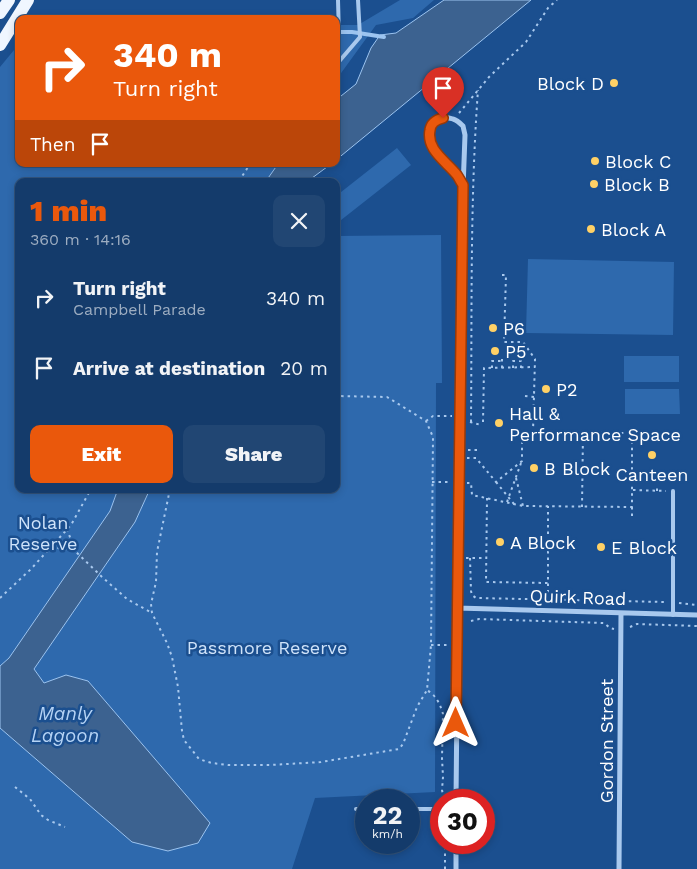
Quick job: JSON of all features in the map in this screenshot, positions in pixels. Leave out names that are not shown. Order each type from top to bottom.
[{"type":"main road","points":[[0,13],[9,0]]},
{"type":"main road","points":[[19,15],[28,0]]},
{"type":"main road","points":[[0,45],[15,21]]},
{"type":"street","points":[[456,789],[459,416],[465,135],[463,126],[454,119],[443,118],[437,120],[431,124],[429,142],[433,150],[463,185]]},
{"type":"street","name":"Quirk Road","points":[[457,608],[697,615]]},
{"type":"street","name":"Gordon Street","points":[[619,869],[621,613]]},
{"type":"street","points":[[456,854],[456,869]]},
{"type":"lane","points":[[338,0],[339,15]]},
{"type":"lane","points":[[340,60],[360,37],[358,0]]},
{"type":"lane","points":[[673,491],[673,615]]},
{"type":"path","points":[[454,119],[489,77],[526,42],[548,8],[557,0]]},
{"type":"path","points":[[471,422],[473,189],[478,90]]},
{"type":"path","points":[[241,178],[248,167]]},
{"type":"path","points":[[502,275],[506,275],[506,302],[503,321],[504,342],[523,342],[535,359],[533,432]]},
{"type":"path","points":[[492,368],[492,361],[502,360],[502,368]]},
{"type":"path","points":[[513,368],[513,361],[521,360],[521,368]]},
{"type":"path","points":[[483,422],[484,368],[535,368]]},
{"type":"path","points":[[169,493],[157,552],[156,582],[151,604],[152,613],[172,657],[178,687],[184,740],[199,759],[204,762],[228,765],[271,765],[321,762],[400,748],[417,707],[427,690],[431,645],[433,437],[426,421],[388,397],[340,396]]},
{"type":"path","points":[[525,396],[534,397]]},
{"type":"path","points":[[426,421],[433,416],[459,416],[481,425]]},
{"type":"path","points":[[518,432],[632,433],[632,517]]},
{"type":"path","points":[[506,502],[522,461],[522,432]]},
{"type":"path","points":[[582,507],[583,432]]},
{"type":"path","points":[[459,450],[480,450]]},
{"type":"path","points":[[459,458],[476,458],[514,504]]},
{"type":"path","points":[[496,482],[522,461]]},
{"type":"path","points":[[516,478],[523,506]]},
{"type":"path","points":[[432,482],[471,482],[472,494],[523,506],[632,507]]},
{"type":"path","points":[[657,485],[657,491]]},
{"type":"path","points":[[632,490],[673,491]]},
{"type":"path","points":[[0,598],[31,569],[71,525],[89,493]]},
{"type":"path","points":[[487,498],[486,582],[548,583]]},
{"type":"path","points":[[548,506],[548,599]]},
{"type":"path","points":[[67,529],[75,551],[127,598],[152,613]]},
{"type":"path","points":[[51,547],[75,551]]},
{"type":"path","points":[[458,558],[486,558]]},
{"type":"path","points":[[470,558],[471,591],[472,595],[476,598],[674,602],[697,605]]},
{"type":"path","points":[[471,621],[479,619],[604,623],[610,628],[621,629],[629,629],[637,624],[697,626]]},
{"type":"path","points":[[427,690],[432,693],[443,714],[442,789]]},
{"type":"path","points":[[15,788],[30,799],[41,815],[48,820],[65,826]]},
{"type":"path","points":[[445,854],[445,869]]},
{"type":"green space","points":[[400,0],[434,0],[413,18],[376,25],[340,74],[340,25],[358,25]]},
{"type":"green space","name":"Nolan Reserve","points":[[15,49],[15,167],[276,167],[268,178],[15,178],[15,493],[117,493],[110,511],[9,658],[0,666],[0,67]]},
{"type":"green space","points":[[397,148],[411,165],[340,221],[340,193]]},
{"type":"green space","name":"Passmore Reserve","points":[[441,235],[442,383],[436,383],[435,789],[430,789],[430,792],[420,793],[420,789],[355,789],[355,796],[315,798],[292,869],[0,869],[0,728],[132,842],[210,823],[88,681],[66,675],[44,683],[34,669],[135,522],[148,493],[340,493],[340,236]]},
{"type":"green space","points":[[528,259],[674,262],[673,335],[526,333]]},
{"type":"green space","points":[[624,356],[679,356],[679,382],[624,382]]},
{"type":"green space","points":[[625,389],[679,389],[680,414],[625,414]]},
{"type":"water","points":[[444,0],[531,0],[340,157],[340,97],[356,84],[371,48],[380,35],[396,33]]},
{"type":"water","points":[[276,167],[327,167],[312,178],[268,178]]},
{"type":"water","name":"Manly Lagoon","points":[[117,493],[148,493],[135,522],[34,669],[44,683],[66,675],[88,681],[210,823],[198,843],[168,851],[132,842],[0,728],[0,666],[9,658],[110,511]]},
{"type":"waterway","points":[[340,32],[384,37]]},
{"type":"place","name":"Block D","points":[[614,83]]},
{"type":"place","name":"Block C","points":[[595,161]]},
{"type":"place","name":"Block B","points":[[594,184]]},
{"type":"place","name":"Block A","points":[[591,229]]},
{"type":"place","name":"P6","points":[[493,328]]},
{"type":"place","name":"P5","points":[[495,351]]},
{"type":"place","name":"P2","points":[[546,389]]},
{"type":"place","name":"Hall & Performance Space","points":[[499,423]]},
{"type":"place","name":"Canteen","points":[[652,455]]},
{"type":"place","name":"B Block","points":[[534,468]]},
{"type":"place","name":"A Block","points":[[500,542]]},
{"type":"place","name":"E Block","points":[[601,547]]},
{"type":"route","points":[[443,118],[431,124],[429,142],[433,150],[463,185],[456,723]]}]
